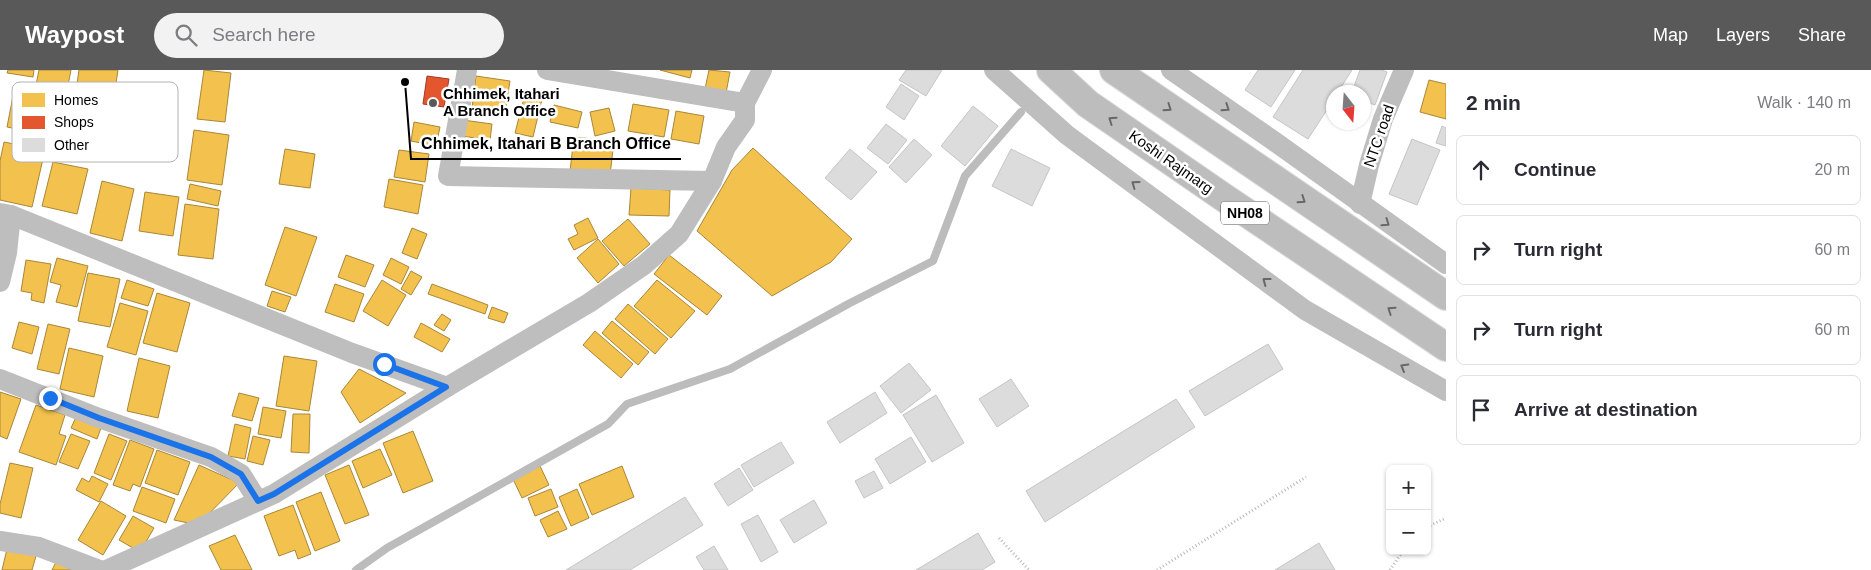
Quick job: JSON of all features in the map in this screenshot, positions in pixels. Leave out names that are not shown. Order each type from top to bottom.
[{"type":"main road","name":"Koshi Rajmarg","points":[[1051,70],[1096,110],[1242,211],[1446,347]]},
{"type":"main road","name":"NH08","points":[[1114,70],[1446,296]]},
{"type":"street","points":[[467,70],[448,176],[712,181]]},
{"type":"street","points":[[547,70],[575,72],[745,103]]},
{"type":"street","points":[[106,570],[274,494],[446,387],[589,303],[644,266],[678,234],[712,181],[726,148],[745,120],[745,103],[762,70]]},
{"type":"street","points":[[994,70],[1067,134],[1305,310],[1446,391]]},
{"type":"street","points":[[1171,70],[1446,264]]},
{"type":"street","name":"NTC road","points":[[1360,204],[1369,165],[1384,119],[1404,70]]},
{"type":"street","points":[[0,282],[7,252],[6,214],[352,353],[446,387]]},
{"type":"street","points":[[0,379],[99,418],[211,457],[241,474],[258,501]]},
{"type":"street","points":[[0,541],[40,547],[100,570]]},
{"type":"path","points":[[1157,570],[1306,477]]},
{"type":"path","points":[[1431,525],[1446,518]]},
{"type":"path","points":[[999,538],[1029,570]]},
{"type":"path","points":[[1390,570],[1400,555]]},
{"type":"building: Homes","points":[[8,70],[34,70],[33,77],[7,73]]},
{"type":"building: Homes","points":[[39,70],[71,70],[69,82],[37,82]]},
{"type":"building: Homes","points":[[79,70],[118,70],[116,82],[77,82]]},
{"type":"building: Homes","points":[[204,70],[231,73],[225,122],[197,119]]},
{"type":"building: Homes","points":[[660,70],[692,70],[690,78]]},
{"type":"building: Homes","points":[[709,70],[730,72],[726,93],[705,89]]},
{"type":"building: Homes","points":[[476,76],[510,81],[505,112],[472,108]]},
{"type":"building: Homes","points":[[1429,80],[1446,84],[1446,119],[1420,112]]},
{"type":"building: Homes","points":[[525,94],[542,99],[533,137],[515,133]]},
{"type":"building: Homes","points":[[12,101],[12,128],[7,127]]},
{"type":"building: Homes","points":[[633,104],[669,110],[664,137],[628,131]]},
{"type":"building: Homes","points":[[554,105],[582,112],[578,128],[550,122]]},
{"type":"building: Homes","points":[[609,108],[615,131],[595,136],[590,112]]},
{"type":"building: Homes","points":[[676,111],[704,116],[699,144],[671,139]]},
{"type":"building: Homes","points":[[463,120],[492,124],[490,140],[461,136]]},
{"type":"building: Homes","points":[[414,122],[440,127],[436,146],[411,141]]},
{"type":"building: Homes","points":[[194,130],[229,135],[222,185],[187,180]]},
{"type":"building: Homes","points":[[574,137],[614,141],[610,175],[570,171]]},
{"type":"building: Homes","points":[[4,142],[12,144],[12,162],[42,162],[32,207],[0,200],[0,161]]},
{"type":"building: Homes","points":[[753,148],[852,239],[831,262],[772,296],[697,231],[732,170]]},
{"type":"building: Homes","points":[[285,149],[315,154],[310,188],[279,184]]},
{"type":"building: Homes","points":[[399,150],[429,154],[425,182],[394,177]]},
{"type":"building: Homes","points":[[53,162],[88,169],[77,214],[42,206]]},
{"type":"building: Homes","points":[[389,179],[423,185],[418,214],[384,207]]},
{"type":"building: Homes","points":[[102,181],[134,189],[122,241],[90,233]]},
{"type":"building: Homes","points":[[190,184],[221,191],[218,206],[187,199]]},
{"type":"building: Homes","points":[[631,188],[670,190],[669,216],[629,215]]},
{"type":"building: Homes","points":[[145,192],[179,197],[173,236],[139,231]]},
{"type":"building: Homes","points":[[185,204],[219,209],[213,259],[178,255]]},
{"type":"building: Homes","points":[[588,218],[598,238],[574,250],[568,239],[578,234],[574,225]]},
{"type":"building: Homes","points":[[628,219],[650,244],[624,266],[602,241]]},
{"type":"building: Homes","points":[[285,227],[317,237],[296,296],[265,285]]},
{"type":"building: Homes","points":[[412,228],[427,234],[417,259],[402,253]]},
{"type":"building: Homes","points":[[598,239],[619,264],[598,283],[577,258]]},
{"type":"building: Homes","points":[[346,255],[374,265],[365,287],[338,277]]},
{"type":"building: Homes","points":[[669,255],[722,296],[707,315],[654,274]]},
{"type":"building: Homes","points":[[57,258],[88,266],[77,307],[56,302],[61,285],[50,282]]},
{"type":"building: Homes","points":[[391,258],[409,267],[401,284],[383,275]]},
{"type":"building: Homes","points":[[26,260],[51,264],[44,303],[31,300],[32,293],[21,291]]},
{"type":"building: Homes","points":[[411,271],[422,277],[411,295],[401,289]]},
{"type":"building: Homes","points":[[88,273],[120,279],[110,327],[78,321]]},
{"type":"building: Homes","points":[[127,280],[154,289],[148,306],[121,298]]},
{"type":"building: Homes","points":[[382,280],[406,295],[388,326],[363,311]]},
{"type":"building: Homes","points":[[657,280],[695,311],[671,338],[634,306]]},
{"type":"building: Homes","points":[[335,284],[364,294],[354,322],[325,312]]},
{"type":"building: Homes","points":[[432,284],[488,305],[485,314],[428,294]]},
{"type":"building: Homes","points":[[272,291],[291,297],[285,312],[267,306]]},
{"type":"building: Homes","points":[[157,293],[190,303],[177,352],[143,343]]},
{"type":"building: Homes","points":[[120,303],[148,311],[136,355],[107,347]]},
{"type":"building: Homes","points":[[628,304],[668,339],[655,354],[615,319]]},
{"type":"building: Homes","points":[[492,307],[508,313],[504,323],[488,318]]},
{"type":"building: Homes","points":[[442,314],[451,320],[444,331],[434,325]]},
{"type":"building: Homes","points":[[612,321],[649,352],[638,365],[602,333]]},
{"type":"building: Homes","points":[[19,322],[39,327],[32,354],[12,348]]},
{"type":"building: Homes","points":[[421,323],[450,339],[442,352],[414,337]]},
{"type":"building: Homes","points":[[48,324],[70,329],[59,374],[37,369]]},
{"type":"building: Homes","points":[[595,331],[633,364],[621,378],[583,345]]},
{"type":"building: Homes","points":[[69,348],[103,356],[94,397],[60,389]]},
{"type":"building: Homes","points":[[284,356],[317,361],[309,411],[276,406]]},
{"type":"building: Homes","points":[[139,358],[170,366],[158,418],[127,411]]},
{"type":"building: Homes","points":[[359,369],[406,393],[360,423],[341,392]]},
{"type":"building: Homes","points":[[0,392],[21,399],[7,439],[0,436]]},
{"type":"building: Homes","points":[[239,393],[259,398],[252,421],[232,416]]},
{"type":"building: Homes","points":[[36,405],[65,415],[59,434],[66,436],[56,465],[19,452]]},
{"type":"building: Homes","points":[[263,407],[286,411],[281,438],[258,434]]},
{"type":"building: Homes","points":[[293,414],[310,414],[309,453],[291,452]]},
{"type":"building: Homes","points":[[76,417],[101,428],[97,439],[71,428]]},
{"type":"building: Homes","points":[[235,424],[251,428],[245,459],[228,456]]},
{"type":"building: Homes","points":[[413,431],[433,481],[403,493],[383,443]]},
{"type":"building: Homes","points":[[71,434],[90,441],[78,469],[59,462]]},
{"type":"building: Homes","points":[[109,434],[127,441],[111,480],[94,473]]},
{"type":"building: Homes","points":[[253,436],[270,440],[263,465],[247,461]]},
{"type":"building: Homes","points":[[130,440],[154,449],[140,487],[133,484],[130,491],[113,485]]},
{"type":"building: Homes","points":[[380,449],[392,475],[363,488],[352,461]]},
{"type":"building: Homes","points":[[157,450],[190,462],[178,495],[145,483]]},
{"type":"building: Homes","points":[[10,463],[33,468],[21,518],[0,513],[0,504]]},
{"type":"building: Homes","points":[[199,465],[239,483],[198,525],[174,520]]},
{"type":"building: Homes","points":[[349,465],[369,515],[345,524],[325,475]]},
{"type":"building: Homes","points":[[540,466],[549,485],[522,498],[513,479]]},
{"type":"building: Homes","points":[[622,466],[634,497],[592,515],[579,484]]},
{"type":"building: Homes","points":[[92,476],[108,484],[99,502],[76,490],[82,478],[89,482]]},
{"type":"building: Homes","points":[[142,487],[175,499],[166,523],[133,511]]},
{"type":"building: Homes","points":[[551,489],[558,507],[535,516],[528,498]]},
{"type":"building: Homes","points":[[577,489],[589,518],[571,526],[559,497]]},
{"type":"building: Homes","points":[[321,492],[340,541],[315,551],[296,502]]},
{"type":"building: Homes","points":[[101,501],[126,516],[103,555],[78,540]]},
{"type":"building: Homes","points":[[293,505],[311,554],[298,559],[295,550],[279,556],[264,516]]},
{"type":"building: Homes","points":[[558,511],[567,529],[548,537],[540,520]]},
{"type":"building: Homes","points":[[133,516],[154,528],[140,552],[119,540]]},
{"type":"building: Homes","points":[[235,535],[252,570],[221,570],[209,546]]},
{"type":"building: Homes","points":[[7,549],[36,556],[32,570],[2,570]]},
{"type":"building: Homes","points":[[57,560],[76,570],[52,570]]},
{"type":"building: Shops","points":[[427,76],[449,79],[444,107],[423,104]]},
{"type":"building: Other","points":[[906,70],[942,70],[926,96],[899,80]]},
{"type":"building: Other","points":[[1258,70],[1295,70],[1271,107],[1245,90]]},
{"type":"building: Other","points":[[1303,70],[1352,70],[1342,85],[1326,85],[1326,111],[1308,139],[1273,117]]},
{"type":"building: Other","points":[[1360,70],[1382,70],[1387,72],[1375,105],[1371,104],[1371,85],[1355,85]]},
{"type":"building: Other","points":[[901,84],[919,96],[904,120],[886,107]]},
{"type":"building: Other","points":[[973,106],[998,126],[965,166],[941,146]]},
{"type":"building: Other","points":[[886,124],[907,140],[888,164],[867,148]]},
{"type":"building: Other","points":[[1442,126],[1446,128],[1446,146],[1436,143]]},
{"type":"building: Other","points":[[914,139],[932,155],[906,183],[889,167]]},
{"type":"building: Other","points":[[1412,139],[1440,150],[1417,205],[1389,194]]},
{"type":"building: Other","points":[[850,149],[877,172],[851,200],[825,178]]},
{"type":"building: Other","points":[[1011,149],[1050,168],[1032,206],[992,186]]},
{"type":"building: Other","points":[[1268,344],[1283,369],[1205,416],[1189,391]]},
{"type":"building: Other","points":[[909,363],[931,390],[901,413],[880,386]]},
{"type":"building: Other","points":[[1011,379],[1029,406],[997,427],[979,399]]},
{"type":"building: Other","points":[[875,392],[887,413],[840,443],[827,422]]},
{"type":"building: Other","points":[[936,395],[964,443],[932,462],[903,415]]},
{"type":"building: Other","points":[[1176,399],[1195,427],[1045,522],[1026,491]]},
{"type":"building: Other","points":[[911,437],[926,462],[890,484],[875,459]]},
{"type":"building: Other","points":[[781,442],[794,463],[754,487],[741,465]]},
{"type":"building: Other","points":[[739,468],[753,490],[728,506],[714,484]]},
{"type":"building: Other","points":[[874,471],[883,488],[864,498],[855,481]]},
{"type":"building: Other","points":[[685,497],[703,525],[630,570],[566,570]]},
{"type":"building: Other","points":[[814,500],[827,523],[794,543],[780,520]]},
{"type":"building: Other","points":[[758,515],[778,552],[761,562],[741,524]]},
{"type":"building: Other","points":[[978,533],[995,562],[982,570],[916,570]]},
{"type":"building: Other","points":[[1319,543],[1335,570],[1275,570]]},
{"type":"building: Other","points":[[714,546],[728,570],[704,570],[696,557]]},
{"type":"waterway","points":[[356,570],[387,548],[608,424],[627,404],[730,369],[850,303],[933,261],[965,176],[1021,112]]},
{"type":"place","name":"Chhimek, Itahari B Branch Office","points":[[405,82]]},
{"type":"place","name":"Chhimek, Itahari A Branch Office","points":[[433,103]]},
{"type":"route","points":[[50,398],[99,418],[211,457],[241,474],[258,501],[274,494],[446,387],[384,364]]}]
